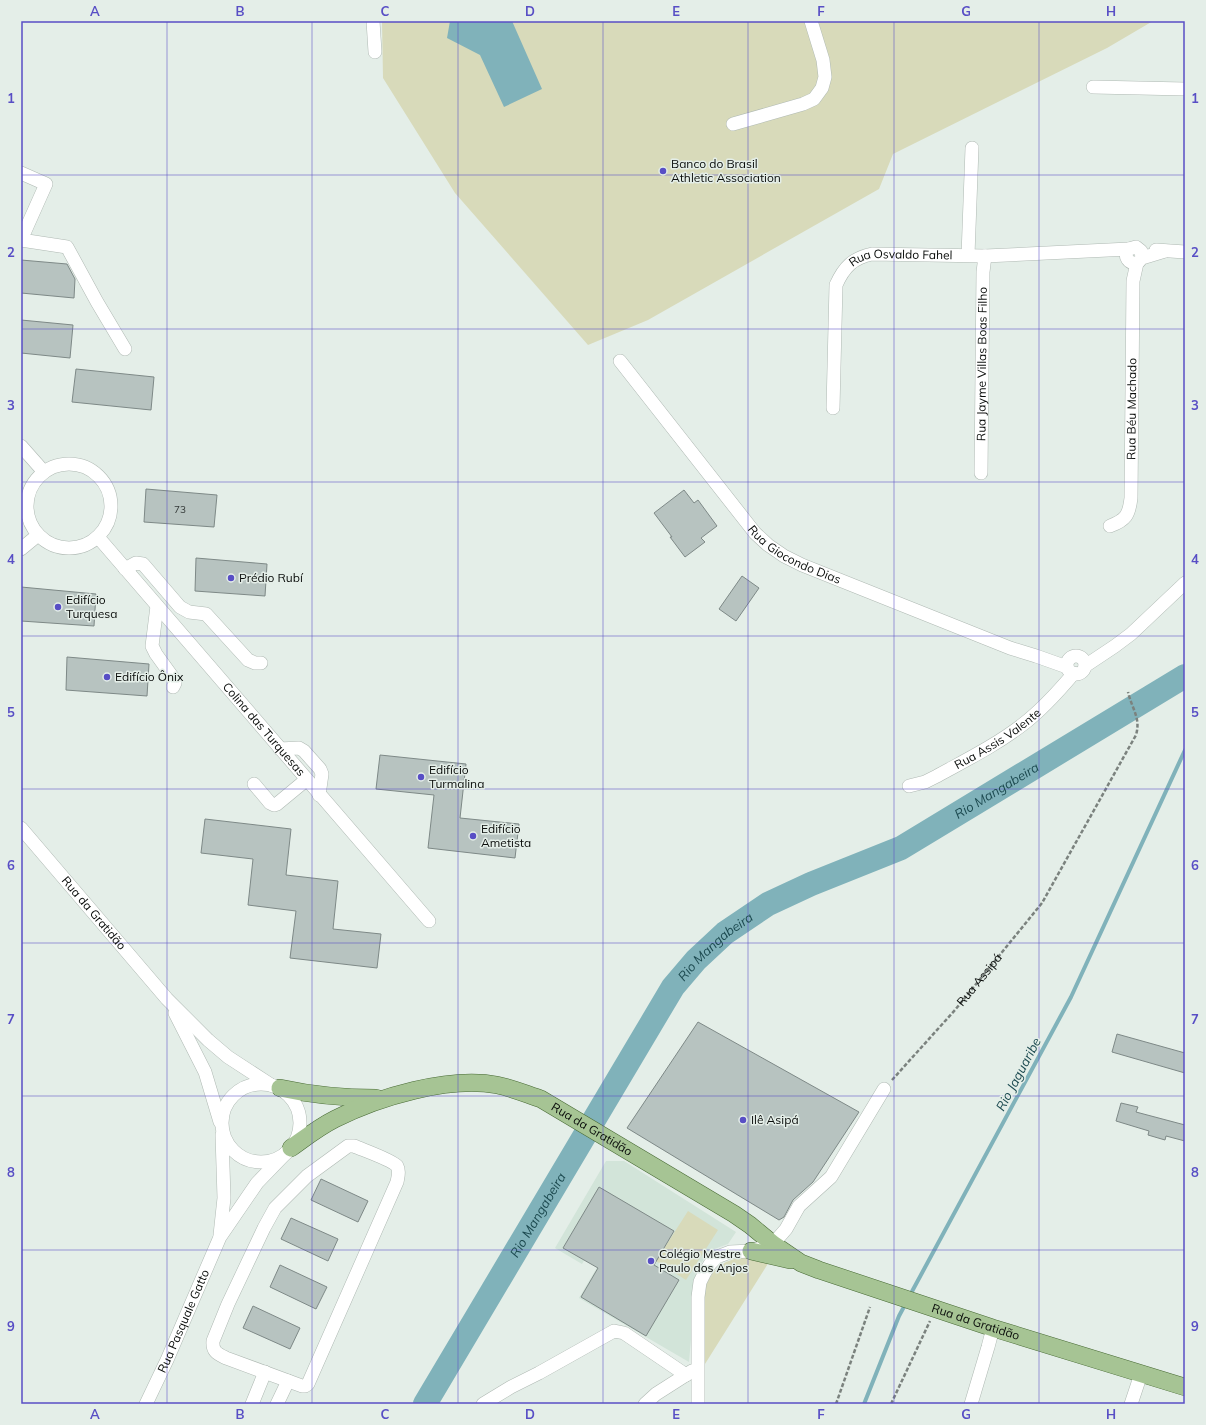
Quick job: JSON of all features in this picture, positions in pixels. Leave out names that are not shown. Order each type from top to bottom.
[{"type":"main road","name":"Rua da Gratidão","points":[[289,1150],[318,1128],[389,1097],[452,1084],[475,1083],[496,1085],[520,1091],[541,1099],[604,1138],[734,1214],[773,1244],[801,1262],[872,1288],[934,1307],[992,1328],[1185,1387]]},
{"type":"main road","name":"Rua da Gratidão","points":[[276,1087],[310,1095],[332,1097],[389,1097]]},
{"type":"main road","points":[[751,1251],[801,1262]]},
{"type":"street","points":[[373,21],[375,52]]},
{"type":"street","points":[[733,124],[803,104],[814,99],[822,88],[825,77],[823,60],[811,21]]},
{"type":"street","points":[[1093,87],[1185,88]]},
{"type":"street","points":[[968,255],[972,148]]},
{"type":"street","points":[[21,173],[46,184],[21,237],[21,240],[67,247],[124,349]]},
{"type":"street","name":"Rua Osvaldo Fahel","points":[[833,408],[836,285],[841,275],[850,264],[861,257],[872,254],[985,256],[1100,250],[1133,256],[1165,251],[1185,252]]},
{"type":"street","name":"Rua Jayme Villas Boas Filho","points":[[981,473],[983,272],[985,256]]},
{"type":"street","name":"Rua Béu Machado","points":[[1110,526],[1121,522],[1127,515],[1130,508],[1131,498],[1133,256]]},
{"type":"street","name":"Rua Giocondo Dias","points":[[620,361],[756,533],[774,549],[784,556],[821,573],[1010,648],[1036,656],[1075,664],[1115,646],[1131,634],[1185,584]]},
{"type":"street","points":[[21,446],[44,472]]},
{"type":"street","points":[[71,464],[85,467],[97,474],[106,485],[111,498],[112,513],[107,526],[98,537],[89,544],[79,548],[68,549],[56,547],[46,542],[38,535],[30,523],[27,509],[28,495],[34,482],[44,472],[57,466],[71,464]]},
{"type":"street","points":[[21,549],[38,535]]},
{"type":"street","name":"Colina das Turquesas","points":[[98,537],[429,921]]},
{"type":"street","points":[[125,568],[136,562],[143,564],[184,610],[206,614],[250,661],[261,663]]},
{"type":"street","points":[[168,593],[156,605],[152,646],[174,679],[175,683],[173,687]]},
{"type":"street","name":"Rua Assis Valente","points":[[909,786],[925,782],[938,776],[1023,725],[1054,697],[1075,664]]},
{"type":"street","points":[[280,749],[299,748],[304,751],[320,769],[322,774],[319,795]]},
{"type":"street","points":[[254,784],[270,803],[274,805],[306,780]]},
{"type":"street","name":"Rua da Gratidão","points":[[21,828],[167,999],[208,1040],[228,1057],[276,1087]]},
{"type":"street","name":"Rua da Gratidão","points":[[167,999],[192,1044],[205,1072],[222,1129]]},
{"type":"street","points":[[261,1083],[276,1087],[289,1095],[296,1105],[300,1115],[300,1127],[297,1138],[289,1150],[275,1159],[262,1162],[248,1160],[236,1154],[227,1144],[222,1129],[222,1115],[225,1105],[240,1089],[250,1085],[261,1083]]},
{"type":"street","points":[[698,1404],[698,1297],[700,1282],[704,1274],[710,1264],[717,1257],[730,1252],[751,1251],[773,1244],[786,1229],[799,1206],[831,1177],[884,1089]]},
{"type":"street","name":"Rua Pasquale Gatto","points":[[220,1237],[224,1198],[222,1129]]},
{"type":"street","points":[[354,1146],[392,1162],[398,1167],[399,1174],[397,1182],[312,1376],[305,1386],[288,1380],[226,1358],[215,1352],[212,1347],[213,1341],[231,1297],[275,1208],[290,1191],[342,1148],[354,1146]]},
{"type":"street","name":"Rua Pasquale Gatto","points":[[146,1404],[167,1360],[220,1237],[257,1183],[289,1150]]},
{"type":"street","points":[[971,1404],[988,1347],[992,1328]]},
{"type":"street","points":[[484,1404],[511,1387],[539,1374],[614,1331],[624,1332],[686,1375]]},
{"type":"street","points":[[645,1404],[697,1368]]},
{"type":"street","points":[[252,1404],[265,1372]]},
{"type":"street","points":[[1131,1404],[1140,1374]]},
{"type":"street","points":[[277,1404],[288,1380]]},
{"type":"path","name":"Rua Assipá","points":[[884,1089],[955,1010],[1042,903],[1136,735],[1138,727],[1137,716],[1128,692]]},
{"type":"path","points":[[836,1404],[870,1307]]},
{"type":"path","points":[[891,1404],[934,1307]]},
{"type":"shaded area","name":"Colégio Mestre Paulo dos Anjos","points":[[606,1161],[624,1161],[736,1232],[728,1244],[709,1251],[697,1270],[689,1362],[579,1298],[602,1259],[589,1252],[582,1264],[555,1248]]},
{"type":"green space","name":"Banco do Brasil Athletic Association","points":[[382,21],[1153,21],[1107,48],[893,154],[879,189],[648,320],[588,345],[455,193],[383,78]]},
{"type":"green space","points":[[688,1211],[718,1230],[686,1280],[656,1261]]},
{"type":"green space","points":[[740,1257],[754,1258],[769,1262],[705,1364],[704,1303],[706,1284],[714,1271],[726,1262]]},
{"type":"water","points":[[450,21],[512,21],[542,89],[504,107],[480,55],[447,38]]},
{"type":"building","points":[[21,260],[67,264],[75,279],[74,298],[21,293]]},
{"type":"building","points":[[21,320],[73,325],[70,358],[21,353]]},
{"type":"building","points":[[76,369],[154,377],[151,410],[72,402]]},
{"type":"building","points":[[146,489],[217,495],[214,527],[144,522]]},
{"type":"building","points":[[684,490],[694,503],[698,500],[717,526],[701,538],[705,542],[685,557],[654,513]]},
{"type":"building","name":"Prédio Rubí","points":[[196,558],[267,564],[265,596],[195,591]]},
{"type":"building","points":[[742,576],[759,588],[736,621],[719,609]]},
{"type":"building","name":"Edifício Turquesa","points":[[21,587],[96,594],[94,626],[21,621]]},
{"type":"building","name":"Edifício Ônix","points":[[67,657],[149,664],[147,696],[66,690]]},
{"type":"building","points":[[380,755],[466,764],[460,818],[519,824],[515,858],[428,848],[434,795],[376,789]]},
{"type":"building","points":[[205,819],[291,829],[286,875],[338,881],[333,929],[381,934],[377,968],[290,958],[296,911],[248,905],[253,859],[201,853]]},
{"type":"building","name":"Ilê Asipá","points":[[698,1022],[859,1112],[813,1182],[793,1200],[784,1217],[779,1220],[627,1128]]},
{"type":"building","points":[[1117,1034],[1185,1053],[1185,1073],[1112,1052]]},
{"type":"building","points":[[1121,1103],[1138,1107],[1136,1112],[1185,1125],[1185,1141],[1166,1136],[1165,1140],[1148,1135],[1149,1131],[1116,1121]]},
{"type":"building","points":[[321,1179],[368,1201],[358,1222],[311,1200]]},
{"type":"building","points":[[599,1187],[674,1231],[654,1265],[679,1280],[646,1336],[581,1297],[598,1268],[563,1248]]},
{"type":"building","points":[[291,1218],[338,1239],[328,1261],[281,1239]]},
{"type":"building","points":[[280,1265],[327,1287],[316,1309],[270,1287]]},
{"type":"building","points":[[253,1306],[300,1328],[290,1349],[243,1328]]},
{"type":"waterway","name":"Rio Mangabeira","points":[[425,1404],[673,987],[696,960],[725,933],[768,904],[811,884],[901,848],[1185,676]]},
{"type":"waterway","name":"Rio Jaguaribe","points":[[909,1297],[1071,997],[1185,750]]},
{"type":"waterway","name":"Rio Jaguaribe","points":[[864,1404],[899,1316],[906,1303]]},
{"type":"place","name":"Banco do Brasil Athletic Association","points":[[663,171]]},
{"type":"place","name":"Prédio Rubí","points":[[231,578]]},
{"type":"place","name":"Edifício Turquesa","points":[[58,607]]},
{"type":"place","name":"Edifício Ônix","points":[[107,677]]},
{"type":"place","name":"Edifício Turmalina","points":[[421,777]]},
{"type":"place","name":"Edifício Ametista","points":[[473,836]]},
{"type":"place","name":"Ilê Asipá","points":[[743,1120]]},
{"type":"place","name":"Colégio Mestre Paulo dos Anjos","points":[[651,1261]]}]
